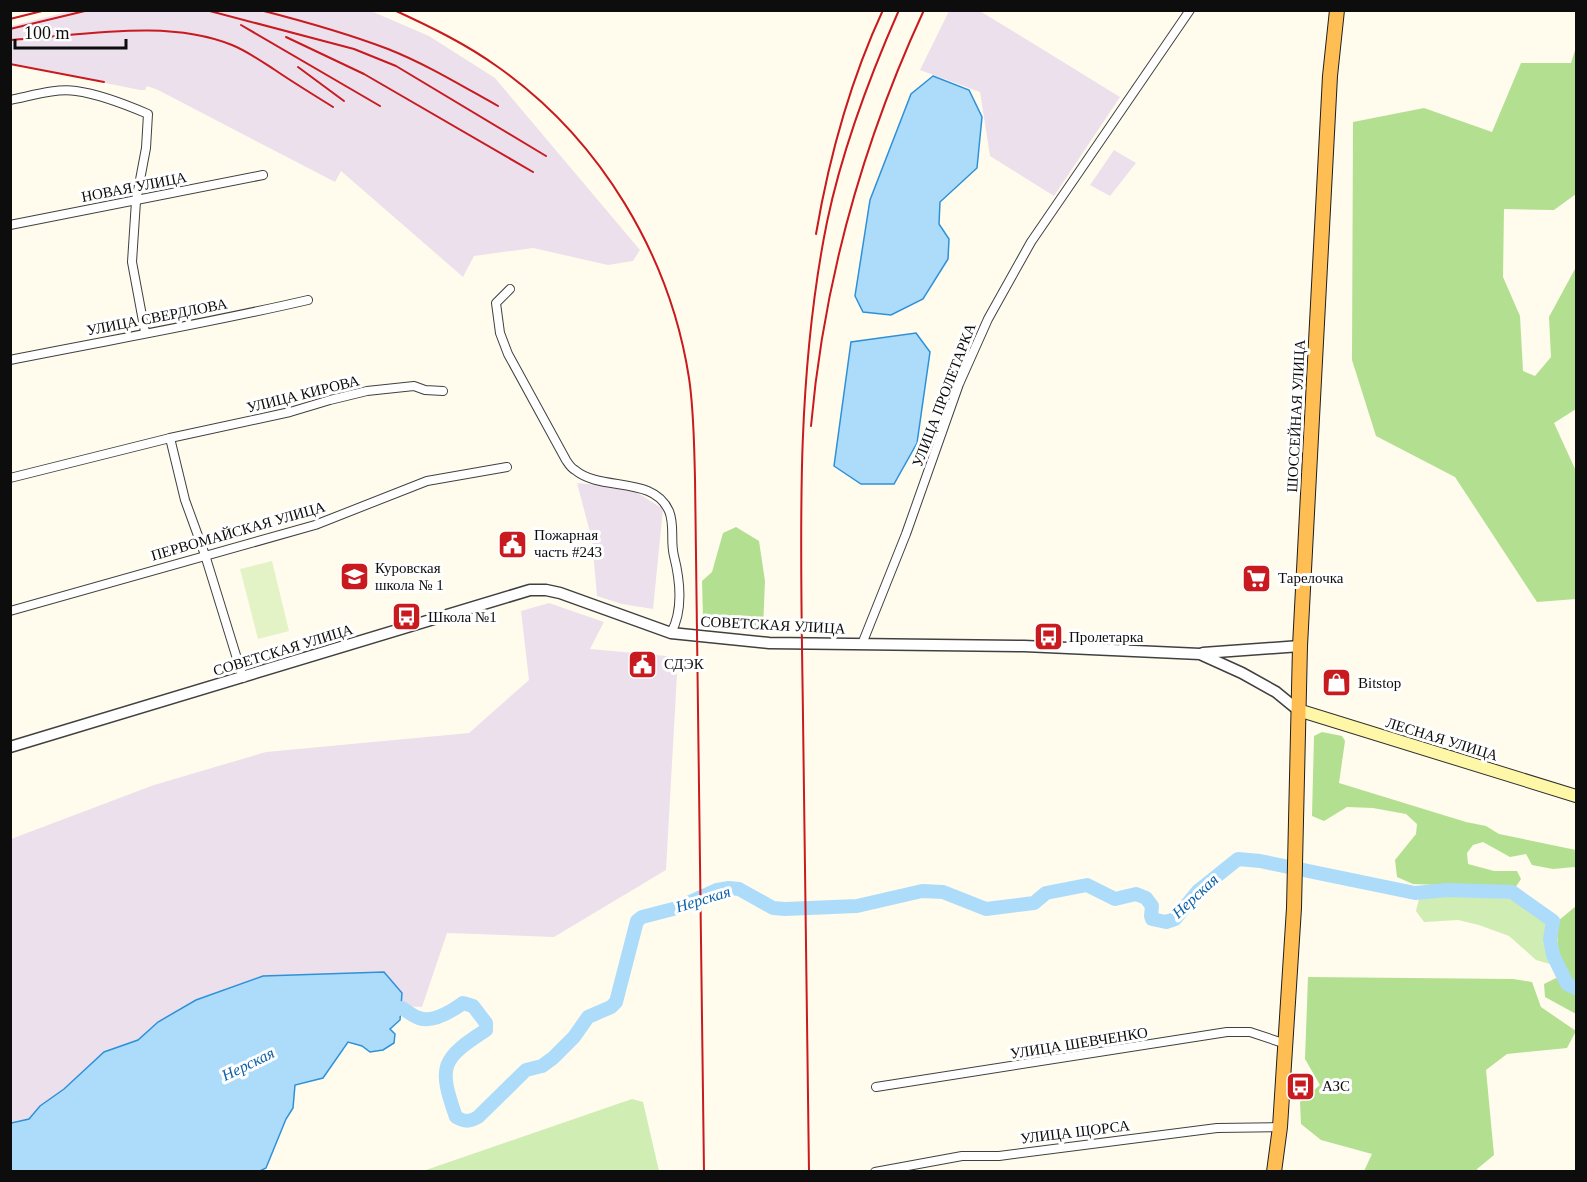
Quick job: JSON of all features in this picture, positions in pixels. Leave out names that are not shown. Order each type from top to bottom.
[{"type":"highway","name":"ШОССЕЙНАЯ УЛИЦА","points":[[1274,1172],[1280,1127],[1294,908],[1300,646],[1330,76],[1337,10]]},
{"type":"main road","name":"ЛЕСНАЯ УЛИЦА","points":[[1298,710],[1576,796]]},
{"type":"street","name":"УЛИЦА ПРОЛЕТАРКА","points":[[862,644],[906,534],[959,384],[988,319],[1031,242],[1190,10]]},
{"type":"street","points":[[10,100],[58,91],[76,91],[148,114],[146,148],[136,201],[132,262],[145,332]]},
{"type":"street","name":"НОВАЯ УЛИЦА","points":[[10,225],[263,175]]},
{"type":"street","points":[[510,289],[496,303],[500,333],[508,354],[566,460],[575,471],[589,477],[649,491],[663,501],[668,509],[673,527],[671,543],[678,572],[678,612],[671,633]]},
{"type":"street","name":"УЛИЦА СВЕРДЛОВА","points":[[10,360],[145,332],[225,319],[308,300]]},
{"type":"street","name":"УЛИЦА КИРОВА","points":[[10,478],[368,392],[414,386],[425,390],[443,391]]},
{"type":"street","points":[[170,438],[185,500],[205,555],[243,678]]},
{"type":"street","name":"ПЕРВОМАЙСКАЯ УЛИЦА","points":[[10,611],[315,525],[427,481],[507,467]]},
{"type":"street","name":"СОВЕТСКАЯ УЛИЦА","points":[[10,747],[531,590],[546,590],[579,599],[671,633],[769,643],[1024,646],[1200,654],[1276,692],[1298,710]]},
{"type":"street","points":[[1200,654],[1300,646]]},
{"type":"street","name":"УЛИЦА ШЕВЧЕНКО","points":[[876,1087],[1239,1031],[1250,1032],[1286,1044]]},
{"type":"street","name":"УЛИЦА ЩОРСА","points":[[875,1172],[962,1156],[999,1156],[1216,1128],[1280,1127]]},
{"type":"shaded area","points":[[75,10],[371,11],[429,36],[495,78],[640,250],[633,261],[608,265],[533,248],[474,256],[463,277],[341,171],[335,182],[147,86],[145,90],[140,90],[11,64],[11,26]]},
{"type":"shaded area","points":[[949,11],[980,11],[1120,97],[1054,196],[990,156],[980,92],[920,70]]},
{"type":"shaded area","points":[[1114,150],[1136,163],[1110,196],[1090,185]]},
{"type":"shaded area","points":[[577,483],[630,488],[663,509],[653,609],[622,604],[597,596],[592,540]]},
{"type":"shaded area","points":[[549,603],[604,622],[590,649],[678,657],[666,870],[554,937],[447,933],[422,1007],[401,1006],[402,993],[384,972],[263,976],[196,1000],[158,1022],[138,1040],[104,1052],[64,1089],[40,1106],[29,1119],[11,1123],[11,839],[154,785],[266,752],[469,733],[529,680],[521,611]]},
{"type":"green space","points":[[1576,47],[1576,194],[1554,210],[1504,209],[1503,277],[1520,316],[1523,371],[1535,376],[1551,357],[1549,317],[1576,267],[1576,409],[1554,423],[1576,471],[1576,599],[1537,602],[1455,477],[1376,436],[1352,360],[1353,122],[1424,108],[1492,132],[1521,63],[1571,63]]},
{"type":"green space","points":[[736,527],[759,541],[765,581],[763,629],[732,629],[717,625],[703,617],[702,581],[712,572],[723,533]]},
{"type":"green space","points":[[272,561],[289,631],[258,639],[240,569]]},
{"type":"green space","points":[[1322,732],[1342,736],[1345,741],[1339,783],[1486,826],[1499,834],[1576,850],[1576,869],[1574,867],[1553,869],[1532,865],[1526,854],[1510,857],[1483,842],[1473,845],[1467,853],[1468,864],[1494,871],[1517,871],[1521,879],[1515,888],[1413,884],[1397,877],[1395,860],[1416,834],[1417,824],[1406,814],[1373,808],[1347,807],[1324,821],[1312,816],[1314,736]]},
{"type":"green space","points":[[1444,895],[1512,899],[1544,918],[1549,925],[1545,937],[1550,964],[1536,960],[1509,936],[1479,925],[1458,920],[1424,922],[1416,911],[1419,899]]},
{"type":"green space","points":[[1576,906],[1576,983],[1570,982],[1566,974],[1557,937],[1558,921]]},
{"type":"green space","points":[[1308,977],[1513,979],[1532,982],[1541,1007],[1576,1031],[1567,1048],[1507,1054],[1486,1070],[1494,1155],[1477,1169],[1478,1171],[1364,1171],[1372,1154],[1321,1140],[1301,1124],[1300,1102],[1320,1085],[1305,1059]]},
{"type":"green space","points":[[1556,978],[1567,987],[1576,990],[1576,1014],[1545,997],[1544,984]]},
{"type":"green space","points":[[632,1099],[643,1102],[659,1171],[423,1171]]},
{"type":"water","points":[[933,76],[969,90],[982,117],[977,168],[940,202],[939,224],[949,239],[948,259],[923,299],[891,315],[863,312],[855,296],[870,200],[911,94]]},
{"type":"water","points":[[916,333],[930,352],[917,443],[894,484],[861,484],[834,466],[851,342]]},
{"type":"water","points":[[384,972],[402,993],[400,1020],[390,1029],[395,1034],[394,1043],[383,1050],[370,1052],[362,1046],[348,1042],[323,1078],[295,1085],[293,1108],[286,1119],[266,1168],[260,1171],[11,1171],[11,1123],[29,1119],[40,1106],[64,1089],[104,1052],[138,1040],[158,1022],[196,1000],[263,976]]},
{"type":"waterway","name":"Нерская","points":[[386,1012],[402,1008],[419,1018],[430,1019],[448,1013],[463,1003],[473,1006],[486,1023],[486,1030],[460,1049],[447,1065],[447,1086],[456,1117],[469,1121],[478,1117],[526,1070],[542,1066],[553,1058],[574,1037],[588,1017],[611,1007],[616,1002],[637,921],[642,917],[677,908],[717,890],[739,889],[773,908],[785,909],[857,906],[922,891],[943,892],[986,909],[1034,903],[1046,893],[1087,885],[1115,899],[1136,894],[1146,898],[1152,906],[1152,919],[1166,922],[1175,919],[1198,891],[1238,859],[1260,861],[1415,893],[1448,890],[1512,892],[1553,921],[1550,939],[1553,955],[1567,984],[1576,988]]},
{"type":"railway","points":[[10,19],[46,10]]},
{"type":"railway","points":[[10,29],[89,10]]},
{"type":"railway","points":[[206,10],[354,49],[396,66],[546,156]]},
{"type":"railway","points":[[260,10],[388,49],[430,68],[498,106]]},
{"type":"railway","points":[[394,10],[448,36],[498,67],[535,96],[568,129],[625,203],[647,245],[680,332],[689,378],[694,440],[704,1172]]},
{"type":"railway","points":[[816,234],[827,177],[842,120],[860,64],[883,10]]},
{"type":"railway","points":[[809,1172],[801,531],[804,407],[816,283],[833,195],[848,141],[899,10]]},
{"type":"railway","points":[[811,426],[825,318],[849,213],[882,111],[924,10]]},
{"type":"railway","points":[[241,25],[380,106]]},
{"type":"railway","points":[[10,40],[151,30],[206,37],[249,53],[333,107]]},
{"type":"railway","points":[[286,37],[364,74],[533,172]]},
{"type":"railway","points":[[10,64],[104,82]]},
{"type":"railway","points":[[298,67],[344,101]]},
{"type":"place","name":"Пожарная часть #243","points":[[513,544]]},
{"type":"place","name":"Куровская школа № 1","points":[[354,577]]},
{"type":"place","name":"Тарелочка","points":[[1257,578]]},
{"type":"place","name":"Школа №1","points":[[407,617]]},
{"type":"place","name":"Пролетарка","points":[[1048,637]]},
{"type":"place","name":"СДЭК","points":[[643,664]]},
{"type":"place","name":"Bitstop","points":[[1337,683]]},
{"type":"place","name":"АЗС","points":[[1301,1086]]}]
